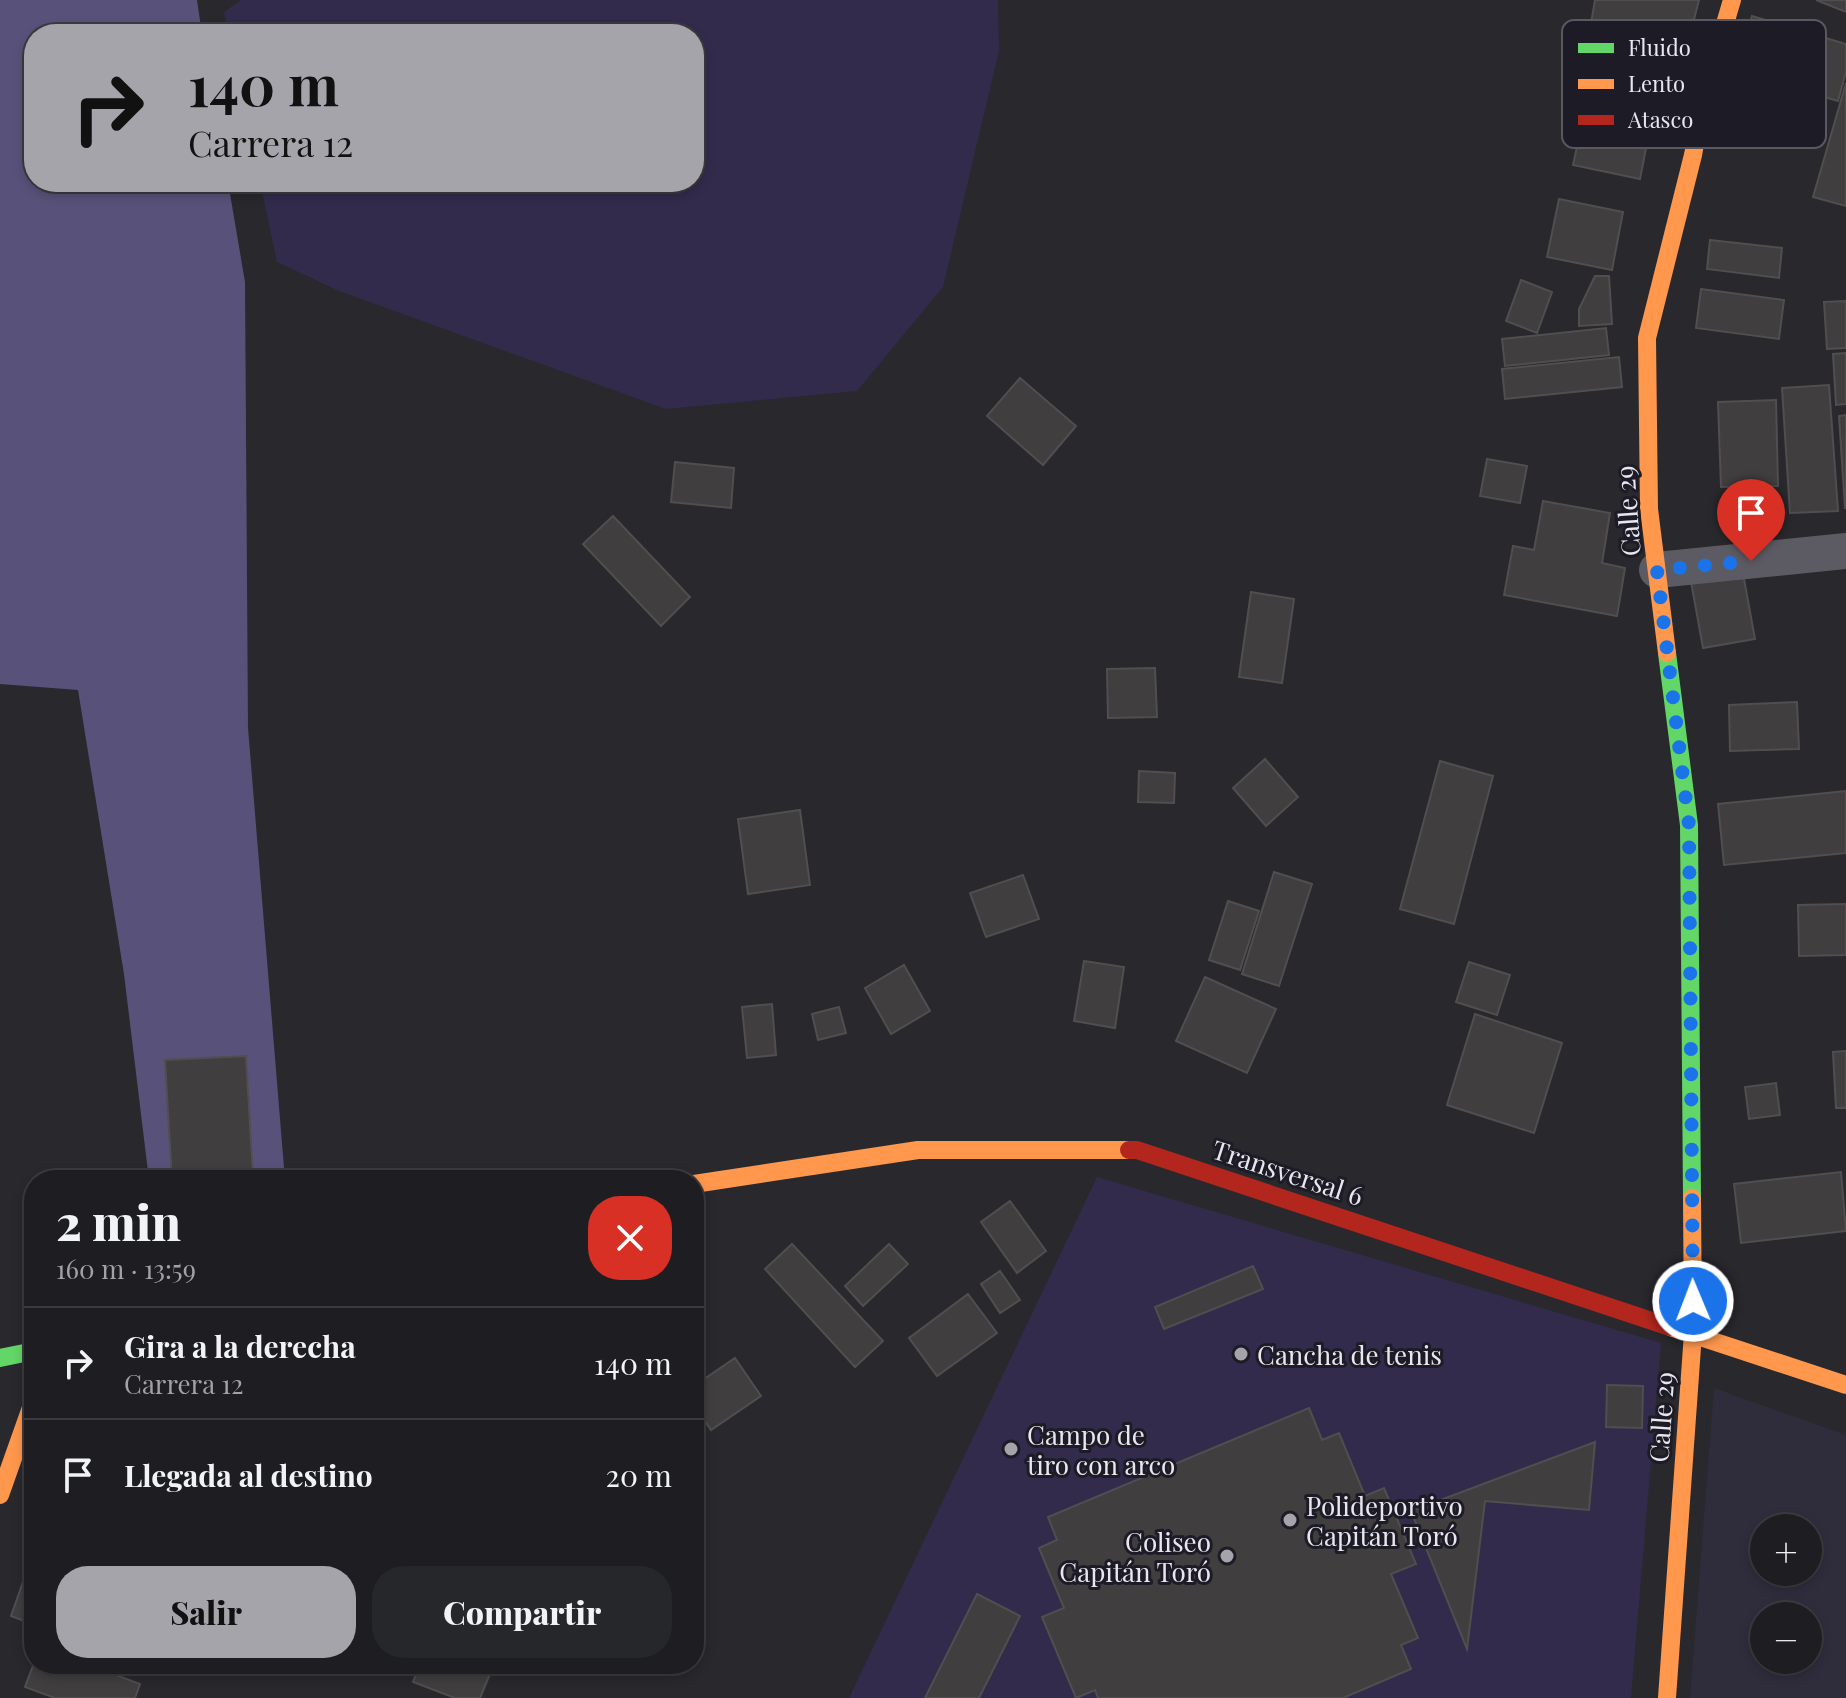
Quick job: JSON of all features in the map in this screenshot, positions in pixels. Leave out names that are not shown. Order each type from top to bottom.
[{"type":"street","name":"Calle 29","points":[[1726,20],[1732,0]]},
{"type":"street","name":"Calle 29","points":[[1667,1698],[1693,1333],[1689,825],[1649,509],[1647,338],[1694,148]]},
{"type":"street","points":[[1657,570],[1846,551]]},
{"type":"street","name":"Transversal 6","points":[[704,1182],[918,1150],[1137,1150],[1846,1385]]},
{"type":"street","points":[[0,1358],[24,1353]]},
{"type":"street","points":[[0,1495],[24,1427]]},
{"type":"shaded area","points":[[0,0],[197,0],[201,24],[24,24],[24,192],[230,192],[245,282],[248,728],[284,1170],[148,1170],[124,974],[78,690],[0,684]]},
{"type":"shaded area","points":[[241,0],[998,0],[999,51],[943,287],[857,391],[666,409],[339,291],[277,262],[262,192],[704,192],[704,24],[226,24],[224,12]]},
{"type":"shaded area","name":"Polideportivo Capitán Toró","points":[[1097,1177],[1661,1343],[1631,1698],[849,1698]]},
{"type":"shaded area","points":[[1714,1388],[1846,1435],[1846,1698],[1690,1698]]},
{"type":"building","points":[[1595,0],[1699,0],[1694,20],[1592,20]]},
{"type":"building","points":[[1816,0],[1846,0],[1846,12]]},
{"type":"building","points":[[1826,38],[1846,44],[1846,72],[1838,101],[1826,97]]},
{"type":"building","points":[[1846,83],[1846,206],[1813,197]]},
{"type":"building","points":[[1577,148],[1646,148],[1640,179],[1573,165]]},
{"type":"building","points":[[1559,199],[1623,212],[1612,270],[1547,257]]},
{"type":"building","points":[[1710,240],[1782,248],[1779,278],[1707,269]]},
{"type":"building","points":[[1595,276],[1609,276],[1612,324],[1579,326],[1579,309]]},
{"type":"building","points":[[1521,280],[1552,292],[1537,333],[1506,321]]},
{"type":"building","points":[[1701,289],[1784,300],[1779,339],[1696,328]]},
{"type":"building","points":[[1846,301],[1846,348],[1827,349],[1824,302]]},
{"type":"building","points":[[1606,328],[1609,355],[1505,366],[1502,339]]},
{"type":"building","points":[[1846,353],[1846,404],[1836,405],[1833,354]]},
{"type":"building","points":[[1619,357],[1622,387],[1505,399],[1502,369]]},
{"type":"building","points":[[1020,378],[1076,426],[1043,465],[987,416]]},
{"type":"building","points":[[1829,385],[1838,511],[1790,513],[1782,388]]},
{"type":"building","points":[[1776,400],[1778,486],[1721,487],[1718,402]]},
{"type":"building","points":[[1846,415],[1846,508],[1845,508],[1839,416]]},
{"type":"building","points":[[1487,459],[1527,466],[1520,503],[1480,496]]},
{"type":"building","points":[[675,462],[734,468],[731,508],[671,502]]},
{"type":"building","points":[[1543,501],[1610,513],[1602,563],[1625,568],[1617,616],[1504,595],[1513,546],[1534,550]]},
{"type":"building","points":[[613,516],[690,597],[661,626],[583,544]]},
{"type":"building","points":[[1742,568],[1755,639],[1703,648],[1690,576]]},
{"type":"building","points":[[1251,592],[1294,599],[1282,683],[1239,677]]},
{"type":"building","points":[[1155,668],[1157,717],[1108,718],[1107,669]]},
{"type":"building","points":[[1797,702],[1799,749],[1730,751],[1729,705]]},
{"type":"building","points":[[1265,759],[1298,797],[1266,826],[1233,788]]},
{"type":"building","points":[[1440,761],[1493,776],[1454,924],[1400,909]]},
{"type":"building","points":[[1139,771],[1175,773],[1174,803],[1138,802]]},
{"type":"building","points":[[1846,791],[1846,853],[1724,865],[1718,804]]},
{"type":"building","points":[[800,810],[810,885],[748,894],[738,819]]},
{"type":"building","points":[[1274,872],[1312,884],[1279,986],[1242,974]]},
{"type":"building","points":[[1023,875],[1039,919],[986,937],[970,893]]},
{"type":"building","points":[[1228,901],[1259,911],[1240,970],[1209,960]]},
{"type":"building","points":[[1846,904],[1846,955],[1799,956],[1798,905]]},
{"type":"building","points":[[1084,961],[1124,967],[1115,1028],[1074,1021]]},
{"type":"building","points":[[1469,962],[1510,975],[1497,1015],[1456,1002]]},
{"type":"building","points":[[904,965],[930,1011],[891,1034],[865,988]]},
{"type":"building","points":[[1205,977],[1276,1009],[1247,1073],[1176,1041]]},
{"type":"building","points":[[772,1004],[776,1055],[747,1058],[742,1007]]},
{"type":"building","points":[[839,1007],[846,1033],[818,1040],[812,1014]]},
{"type":"building","points":[[1475,1014],[1562,1043],[1534,1133],[1447,1105]]},
{"type":"building","points":[[1846,1051],[1846,1108],[1836,1108],[1833,1052]]},
{"type":"building","points":[[246,1056],[253,1170],[171,1170],[165,1060]]},
{"type":"building","points":[[1776,1083],[1780,1115],[1749,1119],[1745,1087]]},
{"type":"building","points":[[1841,1172],[1846,1231],[1741,1243],[1734,1184]]},
{"type":"building","points":[[1010,1201],[1046,1251],[1017,1273],[981,1222]]},
{"type":"building","points":[[792,1244],[883,1341],[855,1367],[765,1269]]},
{"type":"building","points":[[889,1244],[908,1264],[863,1306],[845,1286]]},
{"type":"building","points":[[1253,1266],[1263,1289],[1164,1329],[1155,1307]]},
{"type":"building","points":[[1000,1271],[1020,1300],[1000,1313],[981,1284]]},
{"type":"building","points":[[968,1294],[997,1333],[937,1376],[909,1338]]},
{"type":"building","points":[[735,1358],[761,1396],[711,1430],[704,1420],[704,1379]]},
{"type":"building","points":[[1607,1385],[1643,1386],[1642,1428],[1606,1427]]},
{"type":"building","name":"Coliseo Capitán Toró","points":[[1309,1408],[1322,1440],[1339,1433],[1365,1496],[1384,1488],[1416,1564],[1391,1574],[1418,1638],[1401,1645],[1411,1669],[1343,1698],[1098,1698],[1095,1690],[1076,1698],[1042,1617],[1064,1608],[1039,1548],[1057,1540],[1048,1517]]},
{"type":"building","points":[[1595,1442],[1589,1510],[1485,1501],[1467,1649],[1411,1511]]},
{"type":"building","points":[[24,1579],[24,1621],[11,1616]]},
{"type":"building","points":[[977,1594],[1020,1616],[979,1698],[925,1698]]},
{"type":"building","points":[[30,1674],[114,1674],[140,1684],[135,1698],[55,1698],[25,1687]]},
{"type":"building","points":[[416,1674],[490,1674],[480,1698],[455,1698],[413,1682]]},
{"type":"traffic: fast","points":[[1667,653],[1689,825],[1692,1198]]},
{"type":"traffic: fast","points":[[0,1358],[24,1353]]},
{"type":"traffic: slow","points":[[1726,20],[1732,0]]},
{"type":"traffic: slow","points":[[1667,653],[1649,509],[1647,338],[1694,148]]},
{"type":"traffic: slow","points":[[704,1182],[918,1150],[1129,1150]]},
{"type":"traffic: slow","points":[[1667,1698],[1693,1333],[1692,1198]]},
{"type":"traffic: slow","points":[[1670,1327],[1846,1385]]},
{"type":"traffic: slow","points":[[0,1495],[24,1427]]},
{"type":"traffic: jam","points":[[1129,1150],[1137,1150],[1670,1327]]},
{"type":"place","name":"Cancha de tenis","points":[[1241,1354]]},
{"type":"place","name":"Campo de tiro con arco","points":[[1011,1449]]},
{"type":"place","name":"Polideportivo Capitán Toró","points":[[1290,1520]]},
{"type":"place","name":"Coliseo Capitán Toró","points":[[1227,1556]]},
{"type":"route","points":[[1693,1301],[1689,825],[1657,570],[1751,561]]}]
